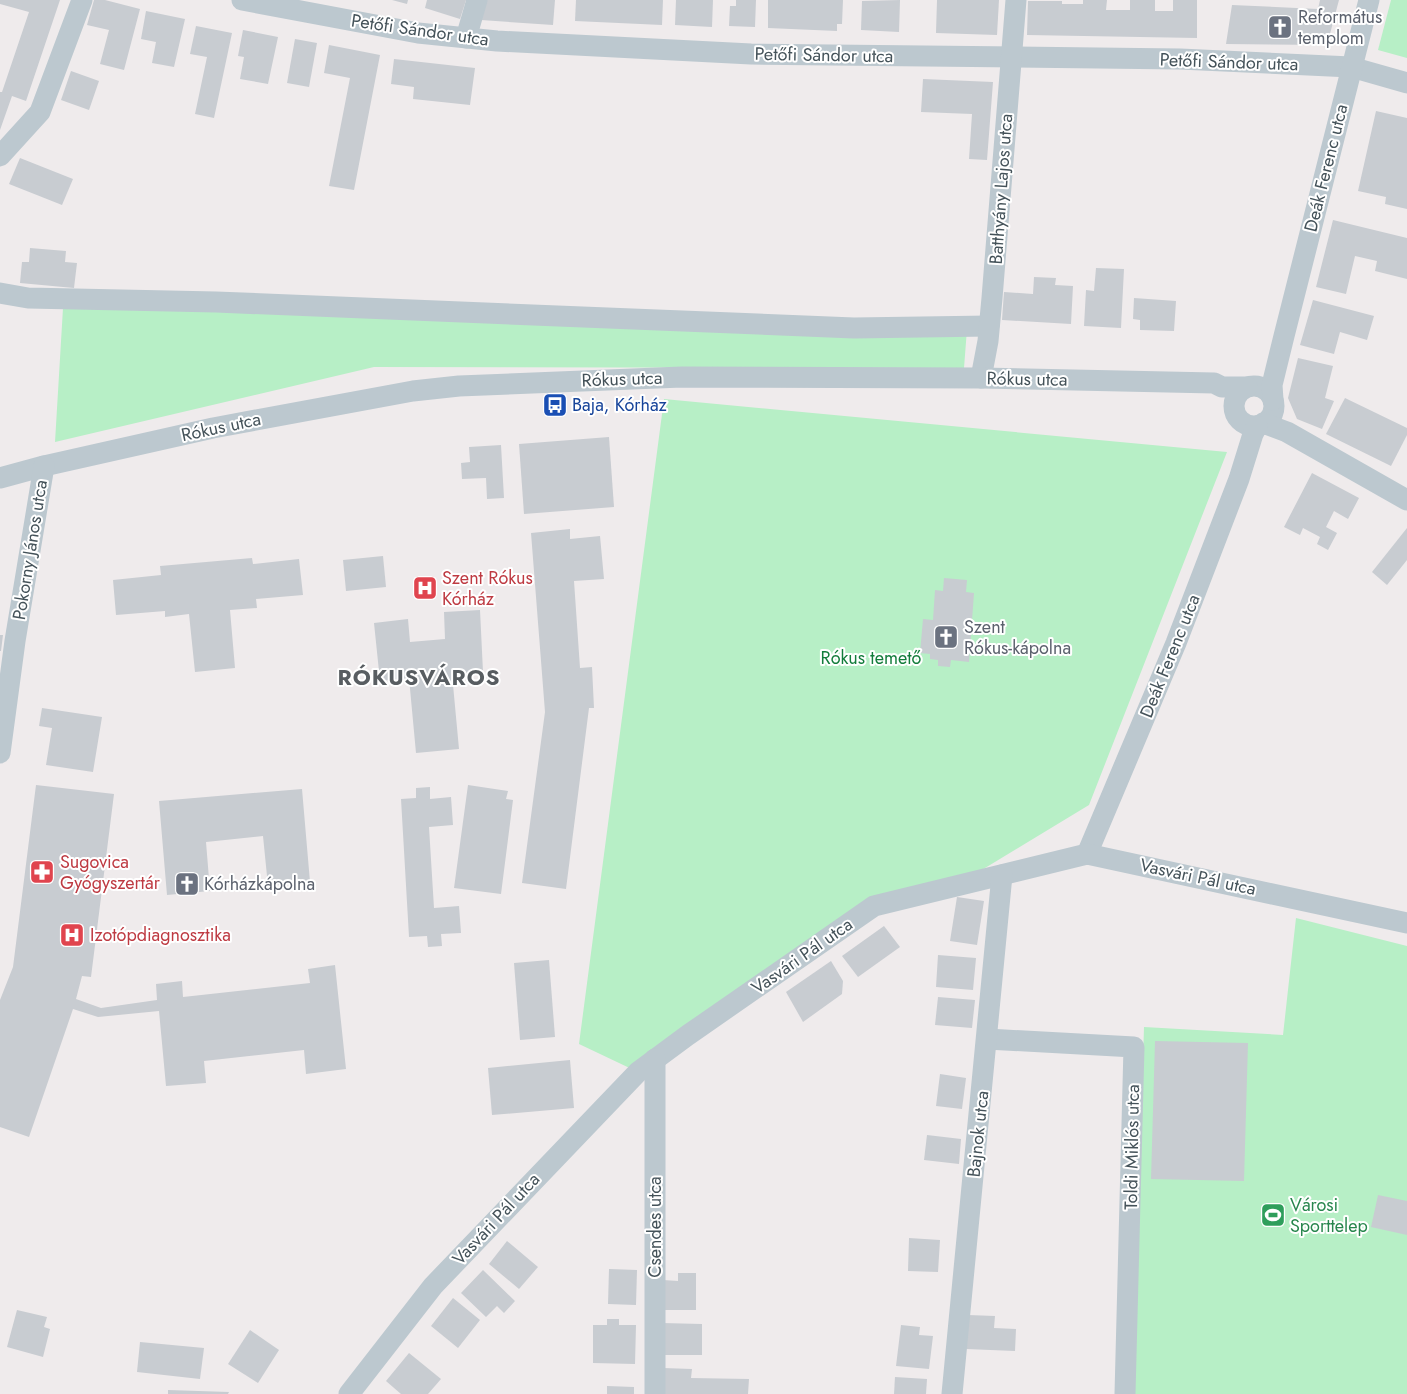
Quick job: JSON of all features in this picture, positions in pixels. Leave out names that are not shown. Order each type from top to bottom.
[{"type":"street","points":[[0,156],[40,112],[82,0]]},
{"type":"street","name":"Petőfi Sándor utca","points":[[242,0],[418,34],[466,38],[750,54],[1180,59],[1351,67],[1407,83]]},
{"type":"street","points":[[466,38],[477,0]]},
{"type":"street","name":"Batthyány Lajos utca","points":[[981,378],[989,326],[1016,0]]},
{"type":"street","name":"Deák Ferenc utca","points":[[1284,336],[1369,0]]},
{"type":"street","points":[[0,293],[28,298],[216,302],[854,328],[989,326]]},
{"type":"street","points":[[1284,336],[1262,378],[1237,395],[1234,407],[1279,421],[1287,432],[1407,500]]},
{"type":"street","points":[[1257,415],[1272,385],[1284,336]]},
{"type":"street","name":"Rókus utca","points":[[0,478],[44,466],[310,410],[413,391],[460,386],[682,377],[981,378],[1214,383],[1222,387],[1251,387]]},
{"type":"street","points":[[1222,387],[1257,415]]},
{"type":"street","points":[[1251,387],[1266,390],[1257,415]]},
{"type":"street","name":"Deák Ferenc utca","points":[[1087,854],[1176,643],[1247,455],[1257,415]]},
{"type":"street","name":"Pokorny János utca","points":[[0,753],[15,641],[44,466]]},
{"type":"street","name":"Vasvári Pál utca","points":[[349,1394],[432,1286],[638,1072],[874,906],[1087,854],[1407,923]]},
{"type":"street","name":"Bajnok utca","points":[[952,1394],[988,1039],[1002,875]]},
{"type":"street","name":"Toldi Miklós utca","points":[[988,1039],[1134,1047],[1125,1394]]},
{"type":"street","name":"Csendes utca","points":[[655,1394],[656,1059]]},
{"type":"green space","points":[[1391,0],[1407,0],[1407,58],[1378,50]]},
{"type":"green space","points":[[63,308],[967,329],[964,368],[374,367],[55,442]]},
{"type":"green space","name":"Rókus temető","points":[[664,399],[1227,452],[1089,805],[957,885],[874,906],[638,1072],[579,1044]]},
{"type":"green space","name":"Városi Sporttelep","points":[[1296,918],[1407,946],[1407,1394],[1133,1394],[1144,1027],[1283,1035]]},
{"type":"building","points":[[0,0],[60,0],[26,101],[12,96],[0,130],[0,92],[2,92],[29,12],[0,4]]},
{"type":"building","points":[[94,0],[105,0],[140,9],[124,70],[100,64],[109,30],[87,25]]},
{"type":"building","points":[[392,0],[408,0],[407,4]]},
{"type":"building","points":[[427,0],[466,0],[460,19],[425,8]]},
{"type":"building","points":[[487,0],[555,0],[553,25],[481,20]]},
{"type":"building","points":[[576,0],[663,0],[662,25],[575,21]]},
{"type":"building","points":[[676,0],[713,0],[712,27],[675,25]]},
{"type":"building","points":[[736,0],[756,0],[755,27],[729,26],[730,6],[736,6]]},
{"type":"building","points":[[768,0],[843,0],[842,24],[837,24],[837,31],[768,28]]},
{"type":"building","points":[[900,0],[899,32],[861,30],[862,1]]},
{"type":"building","points":[[937,0],[999,0],[997,35],[936,33]]},
{"type":"building","points":[[1083,0],[1107,0],[1106,10],[1130,10],[1130,0],[1155,0],[1155,11],[1173,11],[1173,0],[1197,0],[1197,38],[1027,35],[1028,1],[1062,1],[1062,4],[1083,4]]},
{"type":"building","name":"Református templom","points":[[1320,0],[1339,0],[1327,45],[1226,44],[1232,5],[1318,9]]},
{"type":"building","points":[[146,11],[185,19],[174,67],[152,63],[156,42],[141,39]]},
{"type":"building","points":[[196,26],[232,33],[214,118],[195,114],[207,57],[190,54]]},
{"type":"building","points":[[243,30],[278,37],[268,84],[240,79],[244,57],[238,56]]},
{"type":"building","points":[[295,39],[317,43],[309,87],[287,83]]},
{"type":"building","points":[[329,45],[380,55],[354,190],[329,186],[350,78],[324,73]]},
{"type":"building","points":[[394,59],[475,68],[470,105],[413,99],[414,87],[391,84]]},
{"type":"building","points":[[71,71],[99,81],[89,110],[61,100]]},
{"type":"building","points":[[923,79],[993,82],[987,160],[969,159],[972,114],[921,112]]},
{"type":"building","points":[[1376,111],[1407,118],[1407,209],[1385,204],[1386,197],[1358,191]]},
{"type":"building","points":[[20,158],[73,179],[62,205],[9,184]]},
{"type":"building","points":[[1333,220],[1407,238],[1407,279],[1375,271],[1377,261],[1355,256],[1346,294],[1316,287]]},
{"type":"building","points":[[30,248],[66,251],[65,262],[77,263],[74,288],[20,283],[22,262],[29,262]]},
{"type":"building","points":[[1096,268],[1124,269],[1121,328],[1084,326],[1086,290],[1094,291]]},
{"type":"building","points":[[1034,277],[1056,278],[1055,285],[1073,286],[1071,324],[1002,320],[1004,292],[1033,294]]},
{"type":"building","points":[[1134,298],[1176,301],[1174,331],[1140,330],[1140,320],[1133,319]]},
{"type":"building","points":[[1313,300],[1374,316],[1367,340],[1340,332],[1334,354],[1300,345]]},
{"type":"building","points":[[1298,358],[1333,366],[1325,398],[1334,401],[1322,429],[1297,419],[1288,398]]},
{"type":"building","points":[[1345,398],[1407,428],[1407,435],[1391,466],[1326,434]]},
{"type":"building","points":[[609,437],[614,507],[524,514],[519,444]]},
{"type":"building","points":[[501,445],[504,498],[487,499],[486,478],[462,479],[461,463],[470,462],[469,447]]},
{"type":"building","points":[[1312,473],[1359,498],[1348,519],[1334,511],[1326,527],[1337,533],[1328,550],[1317,544],[1320,537],[1303,528],[1300,535],[1284,527]]},
{"type":"building","points":[[1407,528],[1407,560],[1387,585],[1372,572]]},
{"type":"building","points":[[570,529],[570,539],[600,536],[604,579],[574,581],[580,668],[592,667],[594,708],[589,708],[566,889],[522,883],[545,712],[531,533]]},
{"type":"building","points":[[383,556],[386,587],[346,591],[343,560]]},
{"type":"building","points":[[252,558],[253,564],[299,559],[303,595],[256,599],[257,608],[230,610],[235,668],[195,672],[189,614],[165,617],[165,611],[116,615],[113,580],[161,575],[160,566]]},
{"type":"building","name":"Szent Rókus-kápolna","points":[[944,578],[967,580],[966,592],[974,593],[969,662],[951,660],[950,667],[938,666],[938,660],[930,659],[930,654],[920,653],[923,619],[933,620],[935,590],[943,591]]},
{"type":"building","points":[[480,610],[483,672],[452,674],[459,749],[416,753],[409,678],[380,681],[374,623],[408,619],[410,642],[445,639],[444,612]]},
{"type":"building","points":[[0,635],[3,635],[1,651],[0,651]]},
{"type":"building","points":[[42,708],[102,717],[93,772],[46,765],[52,728],[39,726]]},
{"type":"building","points":[[36,785],[114,794],[91,977],[82,976],[76,999],[101,1008],[157,1000],[156,984],[182,981],[183,997],[310,983],[308,969],[335,965],[346,1069],[306,1074],[304,1050],[204,1061],[206,1083],[166,1086],[159,1011],[98,1017],[73,1009],[29,1137],[0,1127],[0,1000],[13,967]]},
{"type":"building","points":[[468,785],[508,791],[506,799],[513,800],[501,894],[454,888]]},
{"type":"building","points":[[430,787],[430,799],[451,797],[453,825],[429,827],[434,908],[459,906],[461,933],[441,934],[442,946],[428,947],[427,936],[409,937],[401,799],[416,798],[416,788]]},
{"type":"building","points":[[302,789],[310,882],[268,886],[263,836],[206,842],[210,891],[167,895],[159,801]]},
{"type":"building","points":[[957,897],[984,901],[977,945],[950,941]]},
{"type":"building","points":[[884,926],[900,947],[858,977],[842,956]]},
{"type":"building","points":[[938,955],[976,958],[973,990],[936,987]]},
{"type":"building","points":[[549,960],[555,1037],[520,1040],[514,963]]},
{"type":"building","points":[[831,961],[843,981],[842,994],[803,1022],[786,992]]},
{"type":"building","points":[[938,997],[975,1000],[972,1028],[935,1025]]},
{"type":"building","points":[[1155,1041],[1248,1043],[1244,1181],[1151,1179]]},
{"type":"building","points":[[570,1060],[574,1108],[492,1115],[488,1068]]},
{"type":"building","points":[[940,1074],[966,1078],[962,1109],[936,1106]]},
{"type":"building","points":[[927,1135],[961,1139],[959,1164],[924,1160]]},
{"type":"building","points":[[1378,1195],[1407,1201],[1407,1235],[1371,1227]]},
{"type":"building","points":[[909,1238],[940,1240],[938,1272],[908,1271]]},
{"type":"building","points":[[507,1241],[538,1267],[519,1289],[489,1264]]},
{"type":"building","points":[[609,1269],[637,1270],[636,1305],[608,1304]]},
{"type":"building","points":[[483,1270],[515,1301],[504,1313],[497,1306],[486,1317],[461,1293]]},
{"type":"building","points":[[678,1273],[696,1273],[696,1310],[662,1310],[663,1280],[678,1281]]},
{"type":"building","points":[[453,1298],[480,1320],[458,1348],[431,1326]]},
{"type":"building","points":[[17,1310],[47,1317],[44,1327],[50,1329],[43,1357],[7,1347]]},
{"type":"building","points":[[968,1315],[995,1316],[994,1328],[1016,1329],[1015,1351],[966,1349]]},
{"type":"building","points":[[607,1319],[619,1319],[619,1325],[636,1325],[635,1364],[593,1363],[593,1325],[607,1325]]},
{"type":"building","points":[[662,1323],[702,1324],[702,1355],[662,1355]]},
{"type":"building","points":[[901,1325],[920,1327],[919,1335],[933,1336],[929,1369],[896,1366]]},
{"type":"building","points":[[250,1330],[279,1350],[258,1383],[228,1364]]},
{"type":"building","points":[[140,1342],[204,1348],[200,1379],[137,1372]]},
{"type":"building","points":[[409,1353],[441,1379],[428,1394],[401,1394],[386,1381]]},
{"type":"building","points":[[663,1368],[692,1369],[691,1378],[749,1379],[748,1394],[663,1394]]},
{"type":"building","points":[[895,1377],[927,1379],[926,1394],[894,1394]]},
{"type":"building","points":[[607,1386],[634,1387],[634,1394],[607,1394]]},
{"type":"building","points":[[168,1390],[229,1392],[228,1394],[168,1394]]},
{"type":"place","name":"Református templom","points":[[1280,27]]},
{"type":"place","name":"Baja, Kórház","points":[[555,405]]},
{"type":"place","name":"Szent Rókus Kórház","points":[[425,588]]},
{"type":"place","name":"Szent Rókus-kápolna","points":[[946,637]]},
{"type":"place","name":"Sugovica Gyógyszertár","points":[[42,872]]},
{"type":"place","name":"Kórházkápolna","points":[[187,884]]},
{"type":"place","name":"Izotópdiagnosztika","points":[[72,935]]},
{"type":"place","name":"Városi Sporttelep","points":[[1273,1215]]},
{"type":"district","name":"RÓKUSVÁROS","points":[[419,677]]}]
